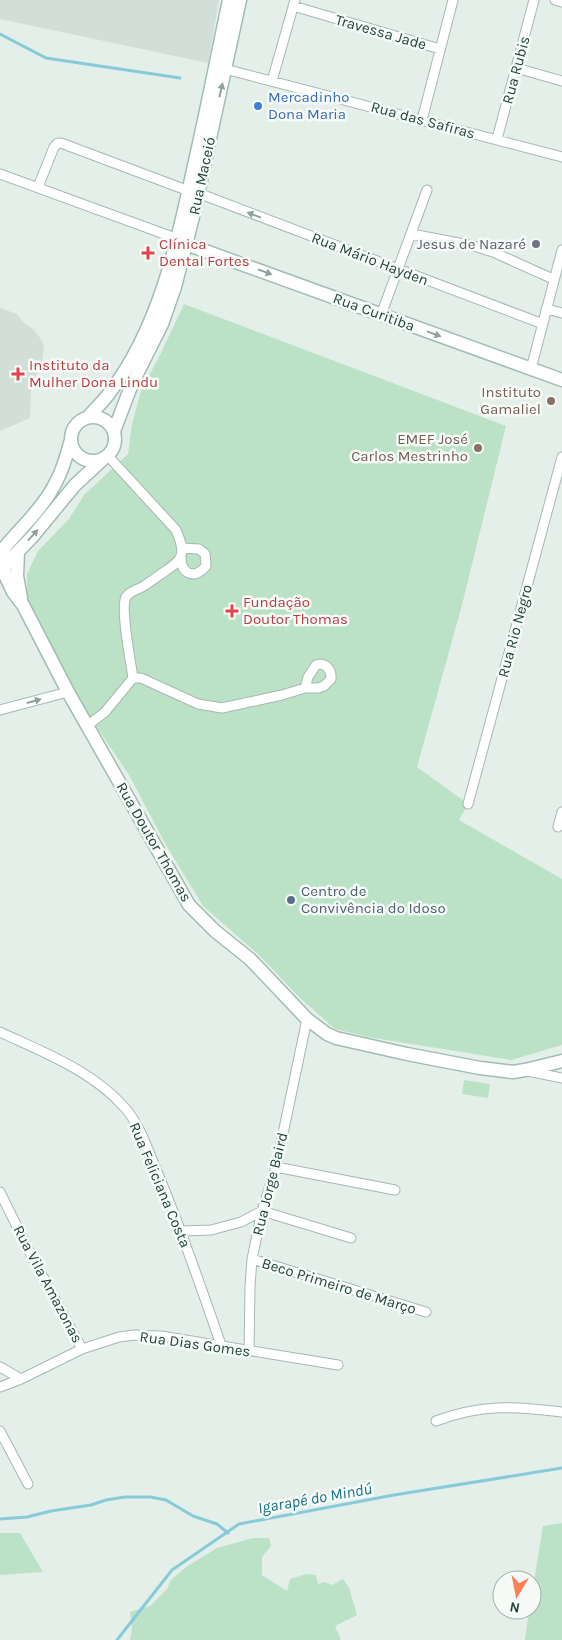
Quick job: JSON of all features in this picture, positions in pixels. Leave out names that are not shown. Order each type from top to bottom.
[{"type":"street","name":"Rua Maceió","points":[[194,192],[229,0]]},
{"type":"street","name":"Rua Maceió","points":[[114,431],[163,303],[172,260],[182,241],[225,69],[240,0]]},
{"type":"street","points":[[422,120],[452,0]]},
{"type":"street","name":"Rua Rubis","points":[[497,140],[534,0]]},
{"type":"street","points":[[555,0],[562,2]]},
{"type":"street","points":[[272,81],[294,3]]},
{"type":"street","name":"Travessa Jade","points":[[294,3],[440,49]]},
{"type":"street","points":[[516,68],[562,81]]},
{"type":"street","name":"Rua das Safiras","points":[[225,69],[562,156]]},
{"type":"street","name":"Rua Mário Hayden","points":[[38,187],[56,144],[62,143],[542,324]]},
{"type":"street","name":"Rua Curitiba","points":[[0,174],[562,380]]},
{"type":"street","points":[[381,315],[427,190]]},
{"type":"street","points":[[412,234],[474,246],[493,252],[554,279]]},
{"type":"street","points":[[531,369],[562,250]]},
{"type":"street","points":[[546,309],[562,313]]},
{"type":"street","name":"Rua Maceió","points":[[88,417],[110,392],[155,323]]},
{"type":"street","points":[[2,550],[42,504],[56,482],[62,470],[73,428],[82,419],[88,417],[104,419],[114,431],[115,445],[105,458],[75,485],[38,530],[2,568]]},
{"type":"street","points":[[71,440],[72,447],[81,458],[88,461],[105,458]]},
{"type":"street","name":"Rua Rio Negro","points":[[468,804],[562,457]]},
{"type":"street","points":[[87,726],[105,712],[133,678],[125,623],[126,598],[132,591],[143,586],[177,563],[182,552],[176,530],[105,458]]},
{"type":"street","name":"Rua Doutor Thomas","points":[[2,550],[2,568],[13,592],[23,606],[68,692],[189,905],[215,931],[250,959],[307,1019],[318,1029],[336,1038],[480,1068],[513,1072],[562,1060]]},
{"type":"street","name":"Rua Doutor Thomas","points":[[18,552],[17,576],[23,606]]},
{"type":"street","points":[[0,586],[13,592]]},
{"type":"street","points":[[133,678],[141,678],[198,704],[222,708],[305,688]]},
{"type":"street","points":[[0,710],[68,692]]},
{"type":"street","points":[[558,827],[562,812]]},
{"type":"street","name":"Rua Jorge Baird","points":[[249,1351],[252,1259],[262,1211],[276,1167],[307,1019]]},
{"type":"street","name":"Rua Feliciana Costa","points":[[0,1032],[84,1074],[107,1090],[127,1110],[142,1135],[182,1231],[222,1345]]},
{"type":"street","name":"Rua Doutor Thomas","points":[[525,1070],[562,1078]]},
{"type":"street","points":[[276,1167],[395,1190]]},
{"type":"street","name":"Rua Vila Amazonas","points":[[0,1192],[30,1253],[82,1349]]},
{"type":"street","points":[[182,1231],[211,1230],[241,1222],[262,1211],[351,1238]]},
{"type":"street","name":"Beco Primeiro de Março","points":[[252,1259],[426,1312]]},
{"type":"street","name":"Rua Dias Gomes","points":[[0,1387],[21,1379],[82,1349],[134,1334],[222,1345],[338,1365]]},
{"type":"street","points":[[0,1367],[21,1379]]},
{"type":"street","points":[[436,1421],[451,1415],[478,1409],[503,1407],[562,1412]]},
{"type":"street","points":[[0,1431],[28,1484]]},
{"type":"shaded area","points":[[0,0],[219,0],[208,63],[0,19]]},
{"type":"shaded area","name":"Instituto da Mulher Dona Lindu","points":[[0,308],[17,314],[22,321],[35,331],[44,345],[43,357],[31,391],[30,418],[0,431]]},
{"type":"green space","points":[[184,304],[506,426],[462,605],[417,767],[468,804],[459,820],[562,879],[562,1045],[511,1060],[368,1037],[335,1029],[300,998],[259,955],[203,906],[166,845],[129,775],[63,677],[27,602],[27,574],[38,551],[69,519],[84,495],[128,454],[132,424],[141,391]]},
{"type":"green space","points":[[464,1080],[490,1084],[488,1098],[462,1094]]},
{"type":"green space","points":[[562,1523],[562,1640],[525,1640],[528,1620],[542,1620],[542,1570],[536,1570],[543,1526]]},
{"type":"green space","points":[[0,1533],[20,1533],[43,1572],[0,1575]]},
{"type":"green space","points":[[253,1538],[269,1538],[271,1546],[262,1557],[262,1575],[287,1591],[290,1579],[306,1574],[316,1575],[318,1584],[324,1582],[332,1585],[343,1579],[349,1588],[357,1615],[335,1626],[341,1640],[130,1640],[132,1629],[130,1612],[150,1606],[167,1589],[171,1580],[186,1567],[217,1548]]},
{"type":"waterway","points":[[0,34],[46,58],[180,78]]},
{"type":"waterway","name":"Igarapé do Mindú","points":[[117,1640],[172,1570],[239,1524],[394,1495],[562,1468]]},
{"type":"waterway","points":[[0,1519],[27,1517],[125,1497],[150,1497],[166,1500],[193,1516],[217,1524],[228,1533]]},
{"type":"place","name":"Mercadinho Dona Maria","points":[[258,106]]},
{"type":"place","name":"Jesus de Nazaré","points":[[536,244]]},
{"type":"place","name":"Clínica Dental Fortes","points":[[148,253]]},
{"type":"place","name":"Instituto da Mulher Dona Lindu","points":[[18,374]]},
{"type":"place","name":"Instituto Gamaliel","points":[[551,401]]},
{"type":"place","name":"EMEF José Carlos Mestrinho","points":[[478,448]]},
{"type":"place","name":"Fundação Doutor Thomas","points":[[232,611]]},
{"type":"place","name":"Centro de Convivência do Idoso","points":[[291,900]]}]
